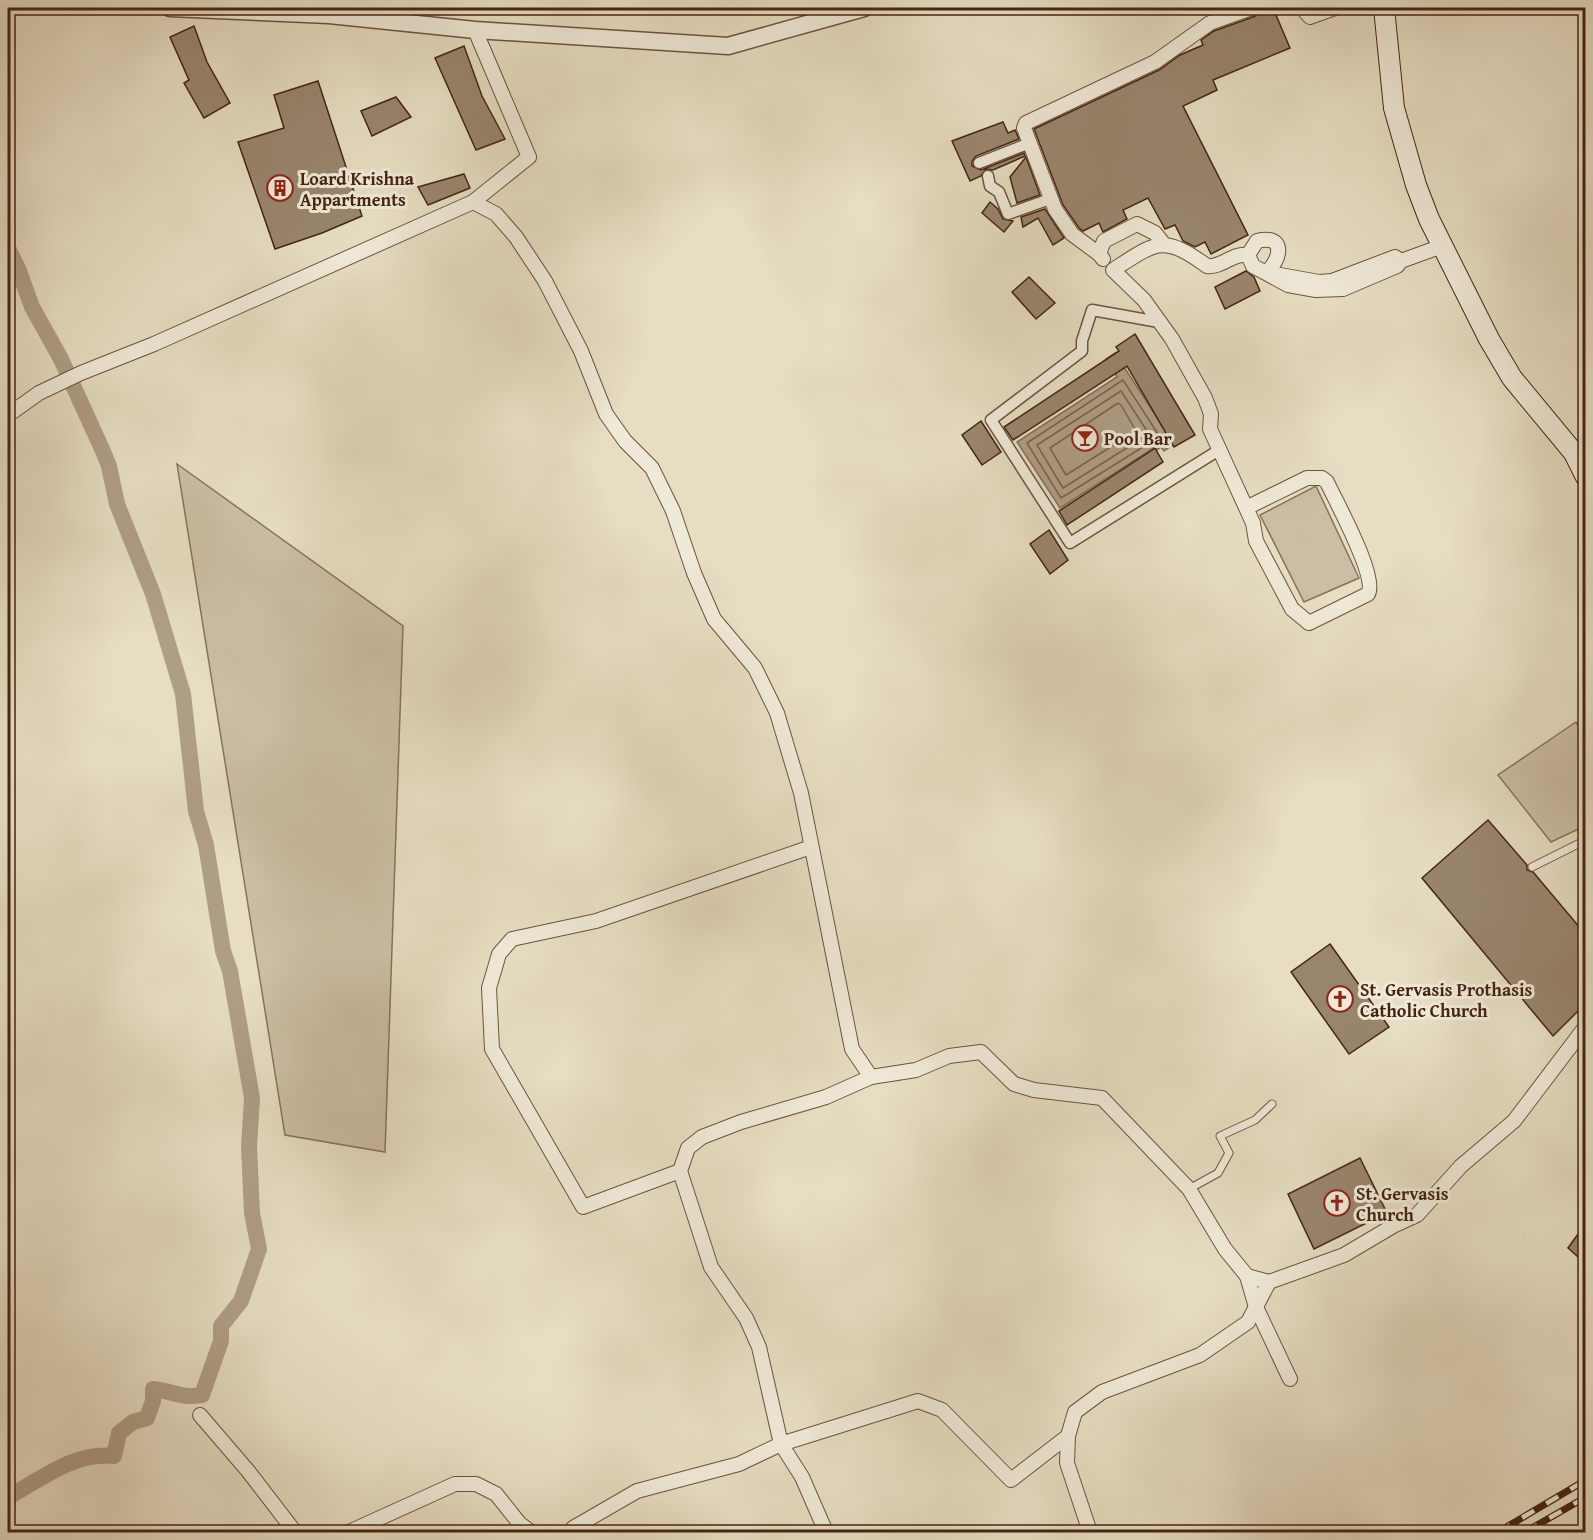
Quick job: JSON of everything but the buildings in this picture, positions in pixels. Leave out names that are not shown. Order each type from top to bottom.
[{"type":"main road","points":[[1384,8],[1394,108],[1416,184],[1442,246],[1488,339],[1512,378],[1574,453],[1586,477]]},
{"type":"street","points":[[170,8],[329,15],[475,30],[728,46],[864,8]]},
{"type":"street","points":[[1246,508],[1307,478],[1322,477],[1327,482],[1370,580],[1371,588],[1368,594],[1310,623],[1303,620],[1292,609],[1256,542],[1254,522],[1246,508],[1210,429],[1209,405],[1172,339],[1144,300],[1099,254],[1072,234],[1050,199],[1046,180],[1024,128],[1034,119],[1155,62],[1210,23],[1252,8]]},
{"type":"street","points":[[1302,8],[1310,17],[1335,8]]},
{"type":"street","points":[[8,415],[49,388],[81,373],[165,339],[473,202],[529,157],[475,30]]},
{"type":"street","points":[[979,163],[1030,143]]},
{"type":"street","points":[[988,176],[990,186],[999,192],[1008,214],[1050,199]]},
{"type":"street","points":[[473,202],[496,214],[516,237],[545,281],[581,351],[606,414],[625,441],[652,468],[674,511],[704,600],[714,619],[755,668],[777,713],[801,794],[852,1049],[872,1077]]},
{"type":"street","points":[[1099,254],[1104,241],[1137,224],[1155,233],[1163,243]]},
{"type":"street","points":[[1248,255],[1257,241],[1265,239],[1275,243],[1278,259],[1267,272]]},
{"type":"street","points":[[1113,270],[1163,243],[1173,244],[1207,266],[1213,267],[1242,253],[1248,255],[1253,266],[1287,285],[1336,290],[1390,270],[1401,261],[1442,246]]},
{"type":"street","points":[[1159,322],[1092,310],[1082,341],[1082,351],[991,420],[1070,543],[1219,450]]},
{"type":"street","points":[[680,1171],[583,1207],[492,1050],[489,988],[499,954],[512,939],[596,921],[811,847]]},
{"type":"street","points":[[1247,1276],[1269,1282],[1344,1255],[1393,1226],[1417,1215],[1461,1166],[1514,1121],[1586,1026]]},
{"type":"street","points":[[826,1533],[802,1477],[781,1444],[759,1347],[746,1318],[711,1267],[680,1171],[688,1148],[702,1137],[741,1122],[826,1097],[872,1077],[916,1070],[949,1056],[981,1052],[1014,1084],[1034,1090],[1102,1098],[1189,1189],[1224,1249],[1247,1276],[1256,1307],[1290,1379]]},
{"type":"street","points":[[1090,1533],[1067,1463],[1068,1436],[1075,1412],[1102,1392],[1200,1355],[1248,1322],[1269,1282]]},
{"type":"street","points":[[572,1533],[573,1527],[637,1491],[739,1464],[781,1444],[918,1401],[942,1410],[1011,1480],[1068,1436]]},
{"type":"street","points":[[200,1414],[248,1471],[295,1533]]},
{"type":"street","points":[[349,1533],[455,1484],[476,1484],[496,1494],[520,1524],[531,1533]]},
{"type":"lane","points":[[1532,867],[1586,840]]},
{"type":"lane","points":[[1189,1189],[1218,1173],[1229,1153],[1220,1136],[1255,1120],[1272,1104]]},
{"type":"shaded area","points":[[177,464],[403,626],[385,1152],[285,1135]]},
{"type":"shaded area","points":[[1316,486],[1359,578],[1304,602],[1260,515]]},
{"type":"shaded area","points":[[1576,722],[1585,737],[1585,826],[1551,842],[1498,775]]},
{"type":"water","points":[[1115,353],[1174,444],[1164,451],[1161,447],[1157,450],[1155,447],[1060,508],[1017,442],[1117,377],[1106,359]]},
{"type":"waterway","points":[[8,248],[32,307],[61,359],[109,466],[117,504],[153,594],[183,694],[196,811],[206,845],[223,951],[230,971],[252,1098],[249,1146],[252,1213],[259,1249],[241,1301],[221,1326],[221,1341],[202,1395],[183,1395],[153,1389],[153,1401],[147,1418],[133,1422],[119,1433],[114,1456],[99,1456],[71,1462],[8,1497]]},
{"type":"railway","points":[[1498,1532],[1586,1480]]},
{"type":"railway","points":[[1525,1532],[1586,1497]]},
{"type":"place","name":"Loard Krishna Appartments","points":[[280,188]]},
{"type":"place","name":"Pool Bar","points":[[1085,438]]},
{"type":"place","name":"St. Gervasis Prothasis Catholic Church","points":[[1340,999]]},
{"type":"place","name":"St. Gervasis Church","points":[[1337,1203]]}]
